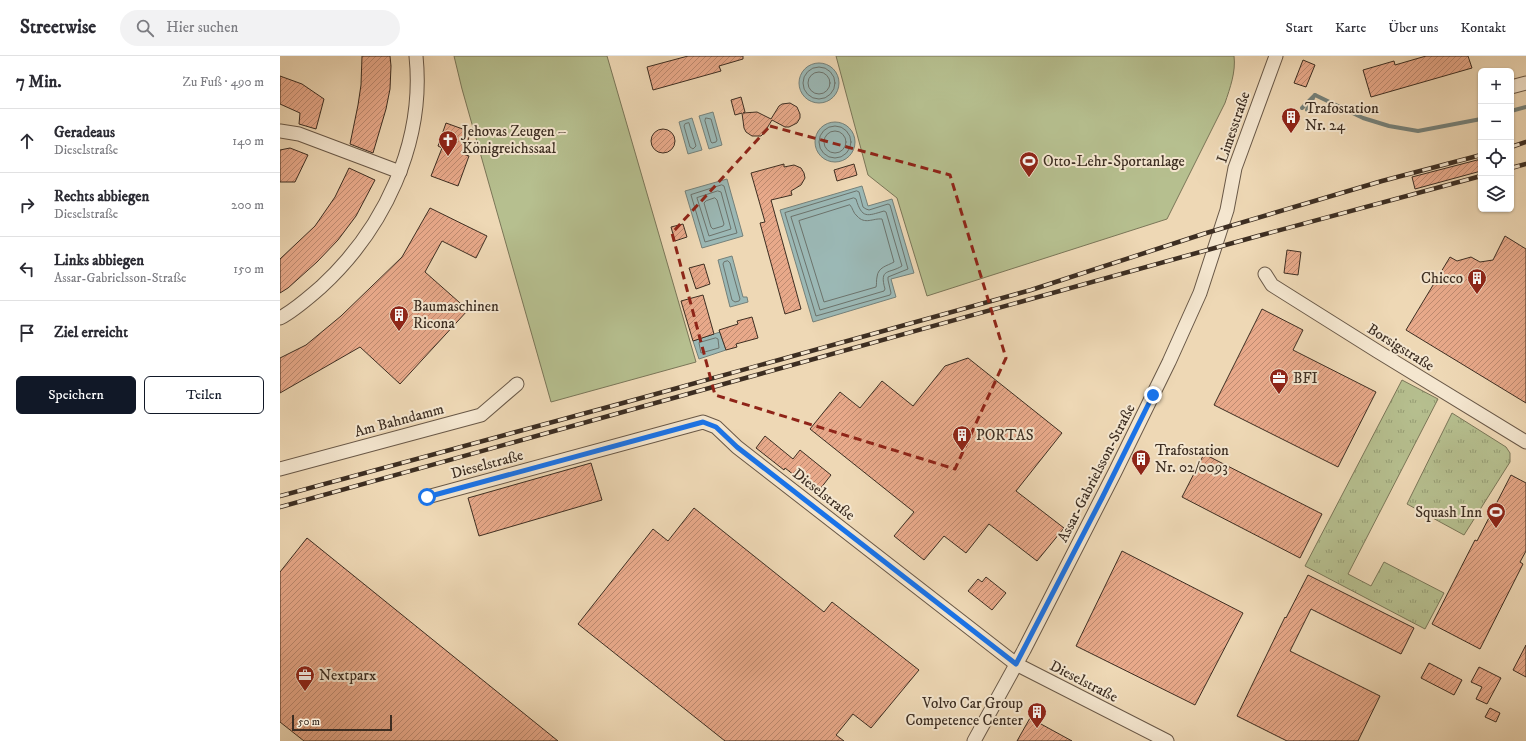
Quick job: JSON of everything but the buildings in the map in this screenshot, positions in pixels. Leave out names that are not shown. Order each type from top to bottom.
[{"type":"street","points":[[280,318],[304,302],[334,275],[350,257],[376,221],[394,188],[406,155],[416,99],[416,56]]},
{"type":"street","name":"Limesstraße","points":[[1227,210],[1235,168],[1276,56]]},
{"type":"street","points":[[1514,86],[1526,83]]},
{"type":"street","points":[[280,131],[299,134],[400,172]]},
{"type":"street","name":"Assar-Gabrielsson-Straße","points":[[974,741],[1106,491],[1169,362],[1200,293],[1227,210]]},
{"type":"street","name":"Borsigstraße","points":[[1265,274],[1272,285],[1526,442]]},
{"type":"street","name":"Am Bahndamm","points":[[280,469],[481,415],[518,384]]},
{"type":"street","name":"Dieselstraße","points":[[427,497],[703,422],[716,427],[743,452],[1016,664],[1167,741]]},
{"type":"highlighted area","points":[[770,126],[950,175],[1006,358],[955,469],[715,395],[672,233]]},
{"type":"green space","points":[[454,56],[607,56],[696,362],[551,402],[462,89]]},
{"type":"green space","name":"Otto-Lehr-Sportanlage","points":[[836,56],[1234,56],[1234,68],[1225,103],[1167,219],[927,296],[897,198],[868,175]]},
{"type":"green space","points":[[1402,380],[1438,399],[1348,574],[1371,586],[1384,562],[1444,593],[1425,629],[1305,566]]},
{"type":"green space","points":[[1452,413],[1506,447],[1510,453],[1510,462],[1464,535],[1407,504]]},
{"type":"water","points":[[819,63],[827,65],[833,69],[837,75],[839,83],[837,91],[833,97],[827,101],[819,103],[811,101],[805,97],[801,91],[799,83],[801,75],[805,69],[811,65]]},
{"type":"water","points":[[713,112],[722,145],[709,149],[699,116]]},
{"type":"water","points":[[692,118],[702,150],[688,154],[679,122]]},
{"type":"water","points":[[835,122],[843,124],[849,128],[853,134],[855,142],[853,150],[849,156],[843,160],[835,162],[827,160],[821,156],[817,150],[815,142],[817,134],[821,128],[827,124]]},
{"type":"water","points":[[727,179],[743,236],[702,248],[685,191]]},
{"type":"water","points":[[862,186],[868,206],[892,199],[914,273],[891,279],[896,297],[813,322],[780,210]]},
{"type":"water","points":[[732,256],[743,297],[747,297],[748,302],[730,307],[718,260]]},
{"type":"water","points":[[720,332],[726,350],[699,359],[693,341]]},
{"type":"waterway","points":[[1315,95],[1363,118],[1389,126],[1418,131],[1478,120]]},
{"type":"waterway","points":[[1302,108],[1315,95]]},
{"type":"waterway","points":[[1307,110],[1313,98]]},
{"type":"waterway","points":[[1514,110],[1526,107]]},
{"type":"railway","points":[[1514,146],[1526,142]]},
{"type":"railway","points":[[280,496],[1031,290],[1203,234],[1382,181],[1478,156]]},
{"type":"railway","points":[[1514,167],[1526,164]]},
{"type":"railway","points":[[280,507],[1258,236],[1478,177]]},
{"type":"place","name":"Trafostation Nr. 24","points":[[1291,134]]},
{"type":"place","name":"Jehovas Zeugen – Königreichssaal","points":[[448,157]]},
{"type":"place","name":"Otto-Lehr-Sportanlage","points":[[1029,178]]},
{"type":"place","name":"Chicco","points":[[1477,295]]},
{"type":"place","name":"Baumaschinen Ricona","points":[[399,332]]},
{"type":"place","name":"BFI","points":[[1279,395]]},
{"type":"place","name":"PORTAS","points":[[962,452]]},
{"type":"place","name":"Trafostation Nr. 02/0093","points":[[1141,476]]},
{"type":"place","name":"Squash Inn","points":[[1496,529]]},
{"type":"place","name":"Nextparx","points":[[305,692]]},
{"type":"place","name":"Volvo Car Group Competence Center","points":[[1037,729]]},
{"type":"route","points":[[427,497],[703,422],[716,427],[737,447],[1016,664],[1102,498],[1153,395]]}]
